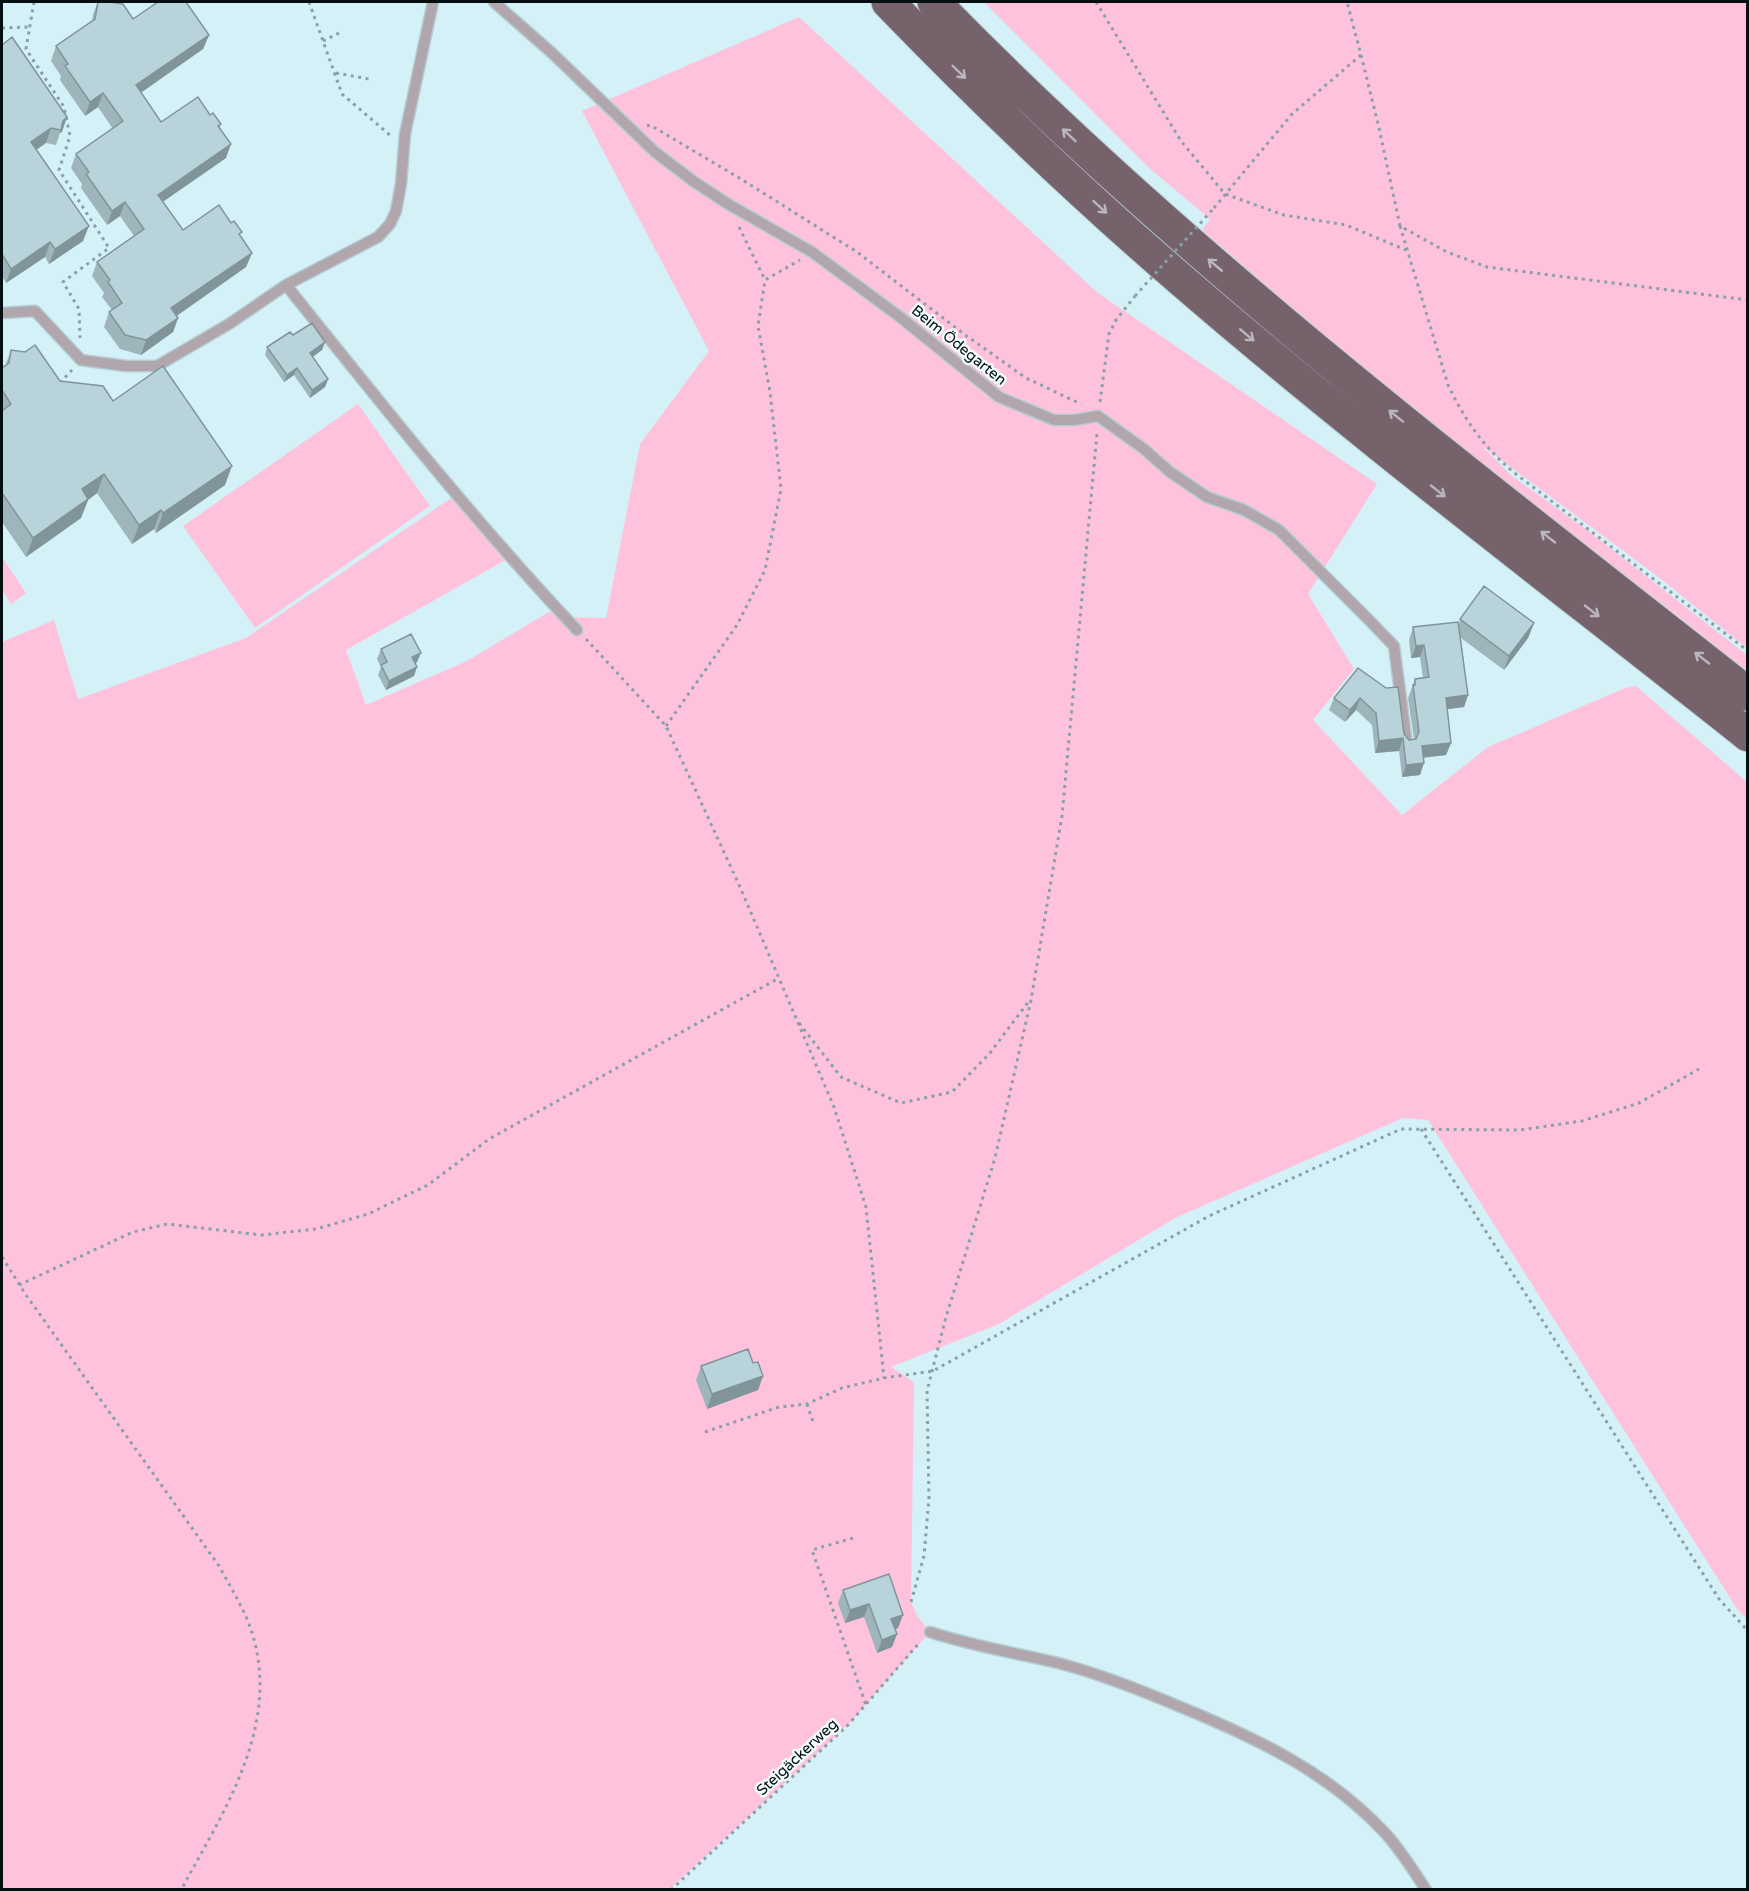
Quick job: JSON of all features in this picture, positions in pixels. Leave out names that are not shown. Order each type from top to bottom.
[{"type":"highway","points":[[867,2],[917,32]]},
{"type":"highway","points":[[888,2],[1042,154],[1179,278],[1359,428],[1748,735]]},
{"type":"highway","points":[[934,2],[1081,146],[1197,251],[1291,331],[1748,694]]},
{"type":"lane","points":[[2,313],[35,311],[81,360],[126,366],[158,366],[229,324],[286,285],[378,237],[390,224],[396,212],[404,147],[433,2]]},
{"type":"lane","name":"Beim Ödegarten","points":[[494,2],[552,53],[655,152],[728,204],[812,252],[900,317],[999,397],[1054,420],[1095,417]]},
{"type":"lane","points":[[286,285],[457,494],[577,630]]},
{"type":"lane","points":[[1095,417],[1144,449],[1170,472],[1207,497],[1244,510],[1279,530],[1394,646],[1407,745]]},
{"type":"lane","points":[[930,1632],[953,1640],[1061,1664],[1136,1689],[1241,1732],[1279,1751],[1326,1782],[1359,1808],[1387,1835],[1426,1890]]},
{"type":"path","points":[[34,2],[26,49],[64,107],[70,136],[59,170],[109,248],[63,282],[79,309],[81,360],[56,386]]},
{"type":"path","points":[[309,2],[342,94],[404,147]]},
{"type":"path","points":[[1095,2],[1181,141],[1225,194],[1284,216],[1347,225],[1406,250]]},
{"type":"path","points":[[1347,2],[1406,250],[1448,385],[1458,407],[1480,440],[1512,471],[1748,651]]},
{"type":"path","points":[[2,28],[28,27]]},
{"type":"path","points":[[324,41],[339,33]]},
{"type":"path","points":[[912,1602],[916,1578],[924,1556],[929,1498],[927,1391],[946,1317],[995,1158],[1030,1000],[1062,816],[1095,417],[1109,334],[1116,320],[1135,296],[1214,208],[1292,114],[1361,55]]},
{"type":"path","points":[[335,73],[369,79]]},
{"type":"path","points":[[633,131],[650,125],[741,179],[857,252],[1026,378],[1081,404],[1095,417]]},
{"type":"path","points":[[666,726],[737,625],[765,570],[781,489],[770,392],[758,326],[765,280],[728,204]]},
{"type":"path","points":[[1400,226],[1447,252],[1487,267],[1748,300]]},
{"type":"path","points":[[765,280],[812,252]]},
{"type":"path","points":[[577,630],[666,726],[740,886],[834,1107],[866,1207],[884,1378]]},
{"type":"path","points":[[19,1285],[133,1232],[167,1224],[261,1235],[316,1229],[368,1214],[428,1185],[489,1139],[779,978]]},
{"type":"path","points":[[796,1019],[841,1077],[901,1103],[952,1092],[990,1053],[1030,1000]]},
{"type":"path","points":[[705,1432],[779,1407],[807,1404],[842,1388],[884,1378],[933,1371],[1209,1216],[1401,1129],[1520,1130],[1582,1121],[1639,1103],[1699,1069]]},
{"type":"path","points":[[1421,1129],[1719,1599],[1748,1631]]},
{"type":"path","points":[[2,1257],[19,1285],[219,1566],[248,1621],[259,1670],[258,1721],[243,1771],[181,1890]]},
{"type":"path","points":[[807,1404],[814,1425]]},
{"type":"path","points":[[853,1539],[812,1550],[866,1705]]},
{"type":"path","name":"Steigäckerweg","points":[[671,1890],[848,1725],[930,1632]]},
{"type":"shaded area","points":[[984,2],[1747,2],[1747,648],[1657,576],[1481,445],[1512,476],[1586,529],[1747,655],[1747,673],[1678,616],[1524,498],[1328,339],[1202,230],[1210,219],[1149,168]]},
{"type":"shaded area","points":[[799,17],[1098,293],[1377,484],[1308,594],[1354,669],[1313,720],[1402,815],[1488,747],[1625,688],[1636,686],[1747,782],[1747,1619],[1737,1609],[1428,1120],[1403,1118],[1175,1218],[999,1324],[891,1367],[914,1382],[911,1602],[918,1617],[930,1632],[848,1725],[670,1889],[2,1890],[2,642],[54,620],[78,699],[246,638],[457,494],[511,557],[346,650],[366,705],[467,661],[549,612],[565,617],[606,618],[640,444],[709,351],[582,111]]},
{"type":"shaded area","points":[[358,404],[430,506],[255,628],[183,526]]},
{"type":"shaded area","points":[[2,557],[26,593],[11,604],[2,590]]},
{"type":"building","points":[[98,2],[123,4],[133,19],[158,2],[186,2],[209,35],[136,85],[161,122],[198,97],[210,115],[213,113],[221,124],[218,126],[231,144],[158,195],[183,230],[219,205],[231,223],[234,221],[242,232],[239,234],[252,253],[171,308],[178,318],[146,340],[125,335],[109,312],[122,303],[97,262],[144,229],[125,202],[112,211],[86,174],[89,172],[76,154],[123,121],[103,93],[90,102],[65,66],[68,64],[56,46],[95,19]]},
{"type":"building","points":[[12,37],[67,117],[63,121],[61,130],[51,128],[31,142],[89,226],[55,249],[50,242],[11,269],[2,254],[2,45]]},
{"type":"building","points":[[312,323],[325,342],[310,353],[328,379],[312,390],[297,368],[287,375],[267,347],[290,332],[293,335]]},
{"type":"building","points":[[35,345],[60,381],[103,386],[113,401],[163,366],[232,466],[163,513],[161,510],[139,525],[104,474],[82,489],[88,499],[33,538],[2,493],[2,411],[11,404],[2,390],[2,368],[9,363],[11,350],[25,352]]},
{"type":"building","points":[[1484,586],[1534,623],[1509,656],[1460,619]]},
{"type":"building","points":[[1458,622],[1468,695],[1446,698],[1451,743],[1422,746],[1424,763],[1406,765],[1403,738],[1379,741],[1376,713],[1360,698],[1350,710],[1334,698],[1358,668],[1386,688],[1398,687],[1404,734],[1409,740],[1416,739],[1419,732],[1413,685],[1415,685],[1415,679],[1429,677],[1424,645],[1416,646],[1413,627]]},
{"type":"building","points":[[411,634],[421,653],[412,657],[417,667],[389,681],[381,665],[387,662],[381,649]]},
{"type":"building","points":[[748,1349],[753,1363],[758,1362],[763,1376],[712,1394],[701,1366]]},
{"type":"building","points":[[889,1574],[903,1615],[891,1619],[897,1634],[882,1640],[869,1604],[850,1610],[843,1590]]}]
